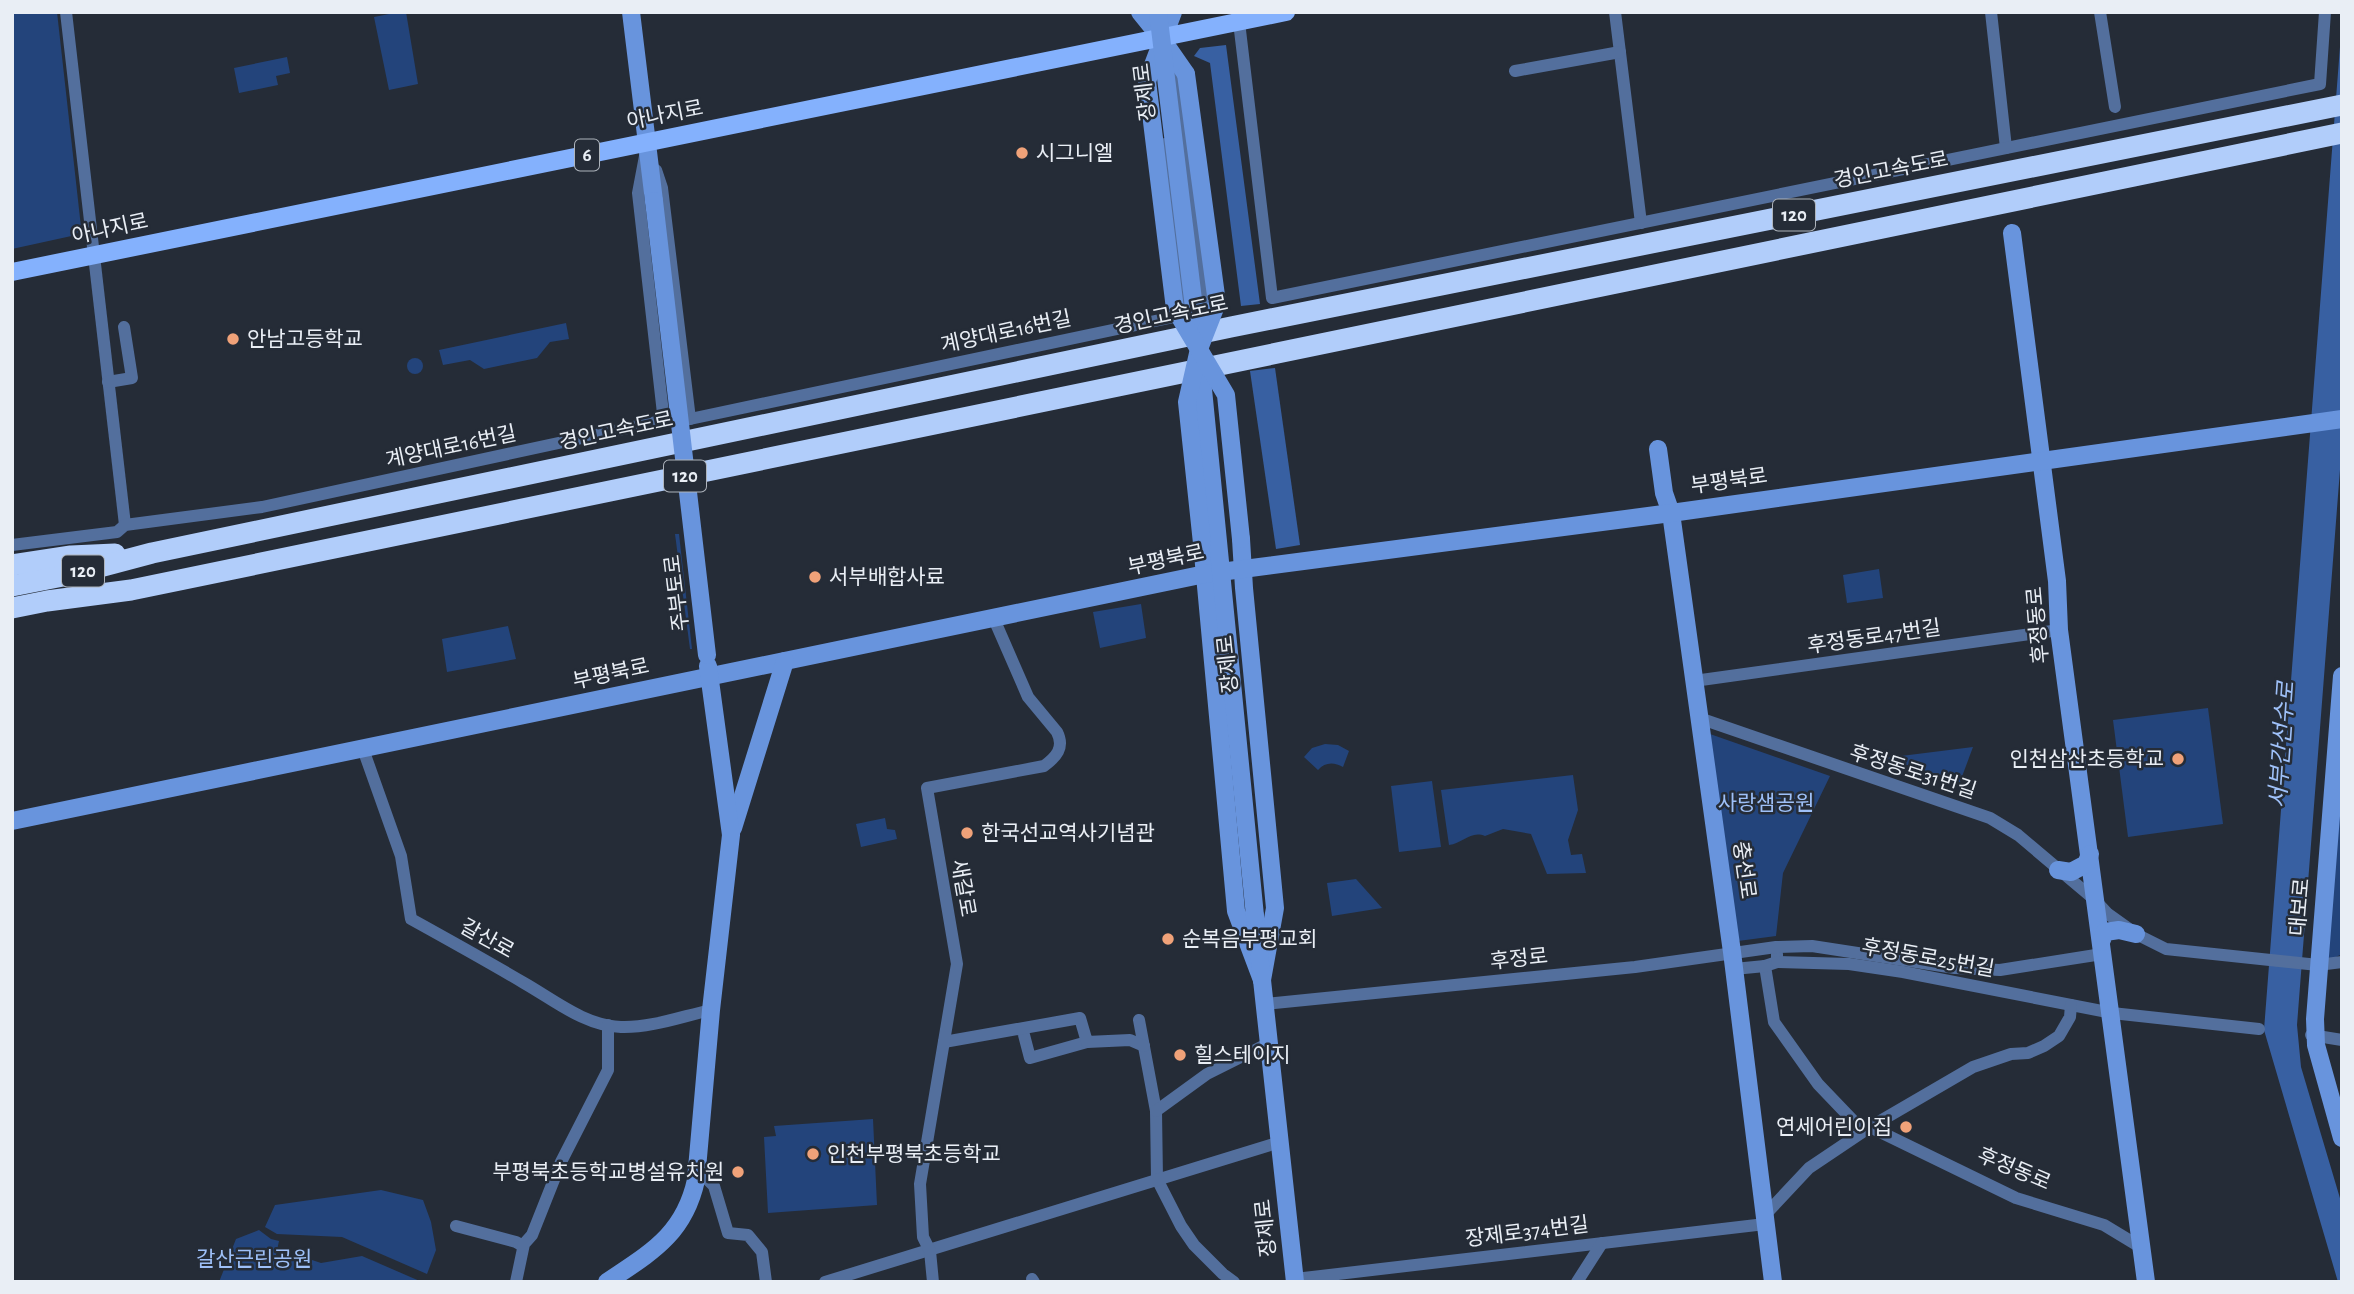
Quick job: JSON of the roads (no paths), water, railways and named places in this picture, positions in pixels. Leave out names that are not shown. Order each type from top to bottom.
[{"type":"highway","name":"경인고속도로","points":[[12,586],[73,574],[152,553],[1231,327],[2342,105]]},
{"type":"highway","name":"120","points":[[12,608],[131,590],[2342,133]]},
{"type":"highway","points":[[12,565],[71,556],[152,553]]},
{"type":"highway","points":[[12,623],[131,590]]},
{"type":"main road","name":"아나지로","points":[[12,272],[1279,13]]},
{"type":"street","points":[[66,12],[125,525]]},
{"type":"street","name":"주부토로","points":[[610,1281],[644,1256],[676,1227],[692,1199],[731,835],[709,677],[631,12]]},
{"type":"street","name":"장제로","points":[[1140,12],[1186,74],[1217,303],[1199,349],[1187,402],[1236,911],[1262,980]]},
{"type":"street","name":"장제로","points":[[1158,12],[1199,349],[1255,916],[1295,1280]]},
{"type":"street","name":"장제로","points":[[1172,12],[1147,81],[1175,309],[1226,395],[1275,908],[1262,980]]},
{"type":"street","points":[[1615,12],[1641,223]]},
{"type":"street","points":[[1991,12],[2006,148]]},
{"type":"street","points":[[2100,12],[2115,107]]},
{"type":"street","points":[[1238,22],[1272,298],[2320,84],[2325,12]]},
{"type":"street","points":[[1161,38],[1175,75],[1207,310],[1185,314],[1158,77],[1161,38]]},
{"type":"street","points":[[1515,71],[1620,52]]},
{"type":"street","points":[[647,142],[662,188],[690,419]]},
{"type":"street","points":[[647,142],[638,193],[664,422]]},
{"type":"street","name":"후정동로","points":[[2012,233],[2057,581],[2059,631],[2146,1282]]},
{"type":"street","name":"계양대로16번길","points":[[12,545],[117,532],[125,525],[262,507],[1185,314]]},
{"type":"street","points":[[108,382],[132,378],[124,327]]},
{"type":"street","points":[[662,398],[670,405],[677,406],[687,394]]},
{"type":"street","name":"부평북로","points":[[12,821],[1205,574],[1671,513],[2342,419]]},
{"type":"street","name":"충선로","points":[[1658,449],[1664,493],[1671,513],[1695,681],[1773,1282]]},
{"type":"street","name":"새갈로","points":[[933,1282],[930,1251],[923,1237],[920,1184],[957,964],[927,788],[1044,766],[1054,759],[1060,749],[1057,732],[1028,697],[993,619]]},
{"type":"street","name":"후정동로47번길","points":[[1695,681],[2059,631]]},
{"type":"street","points":[[731,835],[785,662]]},
{"type":"street","name":"대보로","points":[[2342,676],[2312,1035],[2342,1138]]},
{"type":"street","name":"후정동로31번길","points":[[1699,718],[1990,818],[2018,835],[2108,914],[2136,934],[2166,948],[2318,965],[2342,962]]},
{"type":"street","name":"갈산로","points":[[363,748],[401,856],[411,919],[568,1010],[608,1025],[635,1027],[711,1010]]},
{"type":"street","points":[[2058,870],[2071,872],[2086,863],[2090,854]]},
{"type":"street","points":[[2101,948],[2105,932],[2119,930],[2136,934]]},
{"type":"street","name":"후정로","points":[[1733,961],[1776,947],[1812,946],[1955,968],[2000,970],[2101,948]]},
{"type":"street","points":[[1776,947],[1771,964],[1774,1022],[1818,1084],[1867,1129]]},
{"type":"street","name":"후정로","points":[[1265,1004],[1635,967],[1733,961],[1771,964]]},
{"type":"street","name":"후정동로25번길","points":[[1771,964],[1862,965],[2112,1013]]},
{"type":"street","points":[[1764,1220],[1809,1168],[1867,1129],[1973,1067],[2011,1054],[2028,1053],[2059,1036],[2070,1017],[2071,1005]]},
{"type":"street","points":[[2112,1013],[2259,1029]]},
{"type":"street","points":[[944,1042],[1080,1018],[1087,1042]]},
{"type":"street","points":[[1139,1020],[1156,1111],[1157,1179],[1194,1245],[1234,1282]]},
{"type":"street","points":[[516,1282],[523,1246],[532,1236],[561,1162],[608,1070],[608,1025]]},
{"type":"street","points":[[1024,1035],[1030,1058],[1087,1042],[1130,1041],[1144,1046]]},
{"type":"street","points":[[2312,1035],[2342,1040]]},
{"type":"street","points":[[1156,1111],[1207,1074],[1269,1043]]},
{"type":"street","name":"후정동로","points":[[1867,1129],[2016,1198],[2104,1225],[2142,1248]]},
{"type":"street","points":[[825,1282],[1280,1142]]},
{"type":"street","points":[[697,1169],[714,1186],[728,1233],[748,1235],[762,1252],[766,1282]]},
{"type":"street","name":"장제로374번길","points":[[1295,1280],[1602,1243],[1764,1220]]},
{"type":"street","points":[[456,1226],[516,1241],[523,1246]]},
{"type":"street","points":[[1577,1282],[1602,1243]]},
{"type":"place","name":"시그니엘","points":[[1022,153]]},
{"type":"place","name":"안남고등학교","points":[[233,339]]},
{"type":"place","name":"서부배합사료","points":[[815,577]]},
{"type":"place","name":"인천삼산초등학교","points":[[2178,759]]},
{"type":"place","name":"한국선교역사기념관","points":[[967,833]]},
{"type":"place","name":"순복음부평교회","points":[[1168,939]]},
{"type":"place","name":"힐스테이지","points":[[1180,1055]]},
{"type":"place","name":"연세어린이집","points":[[1906,1127]]},
{"type":"place","name":"인천부평북초등학교","points":[[813,1154]]},
{"type":"place","name":"부평북초등학교병설유치원","points":[[738,1172]]},
{"type":"water label","name":"서부간선수로","points":[[2283,745]]},
{"type":"park label","name":"사랑샘공원","points":[[1766,803]]},
{"type":"park label","name":"갈산근린공원","points":[[254,1259]]}]
